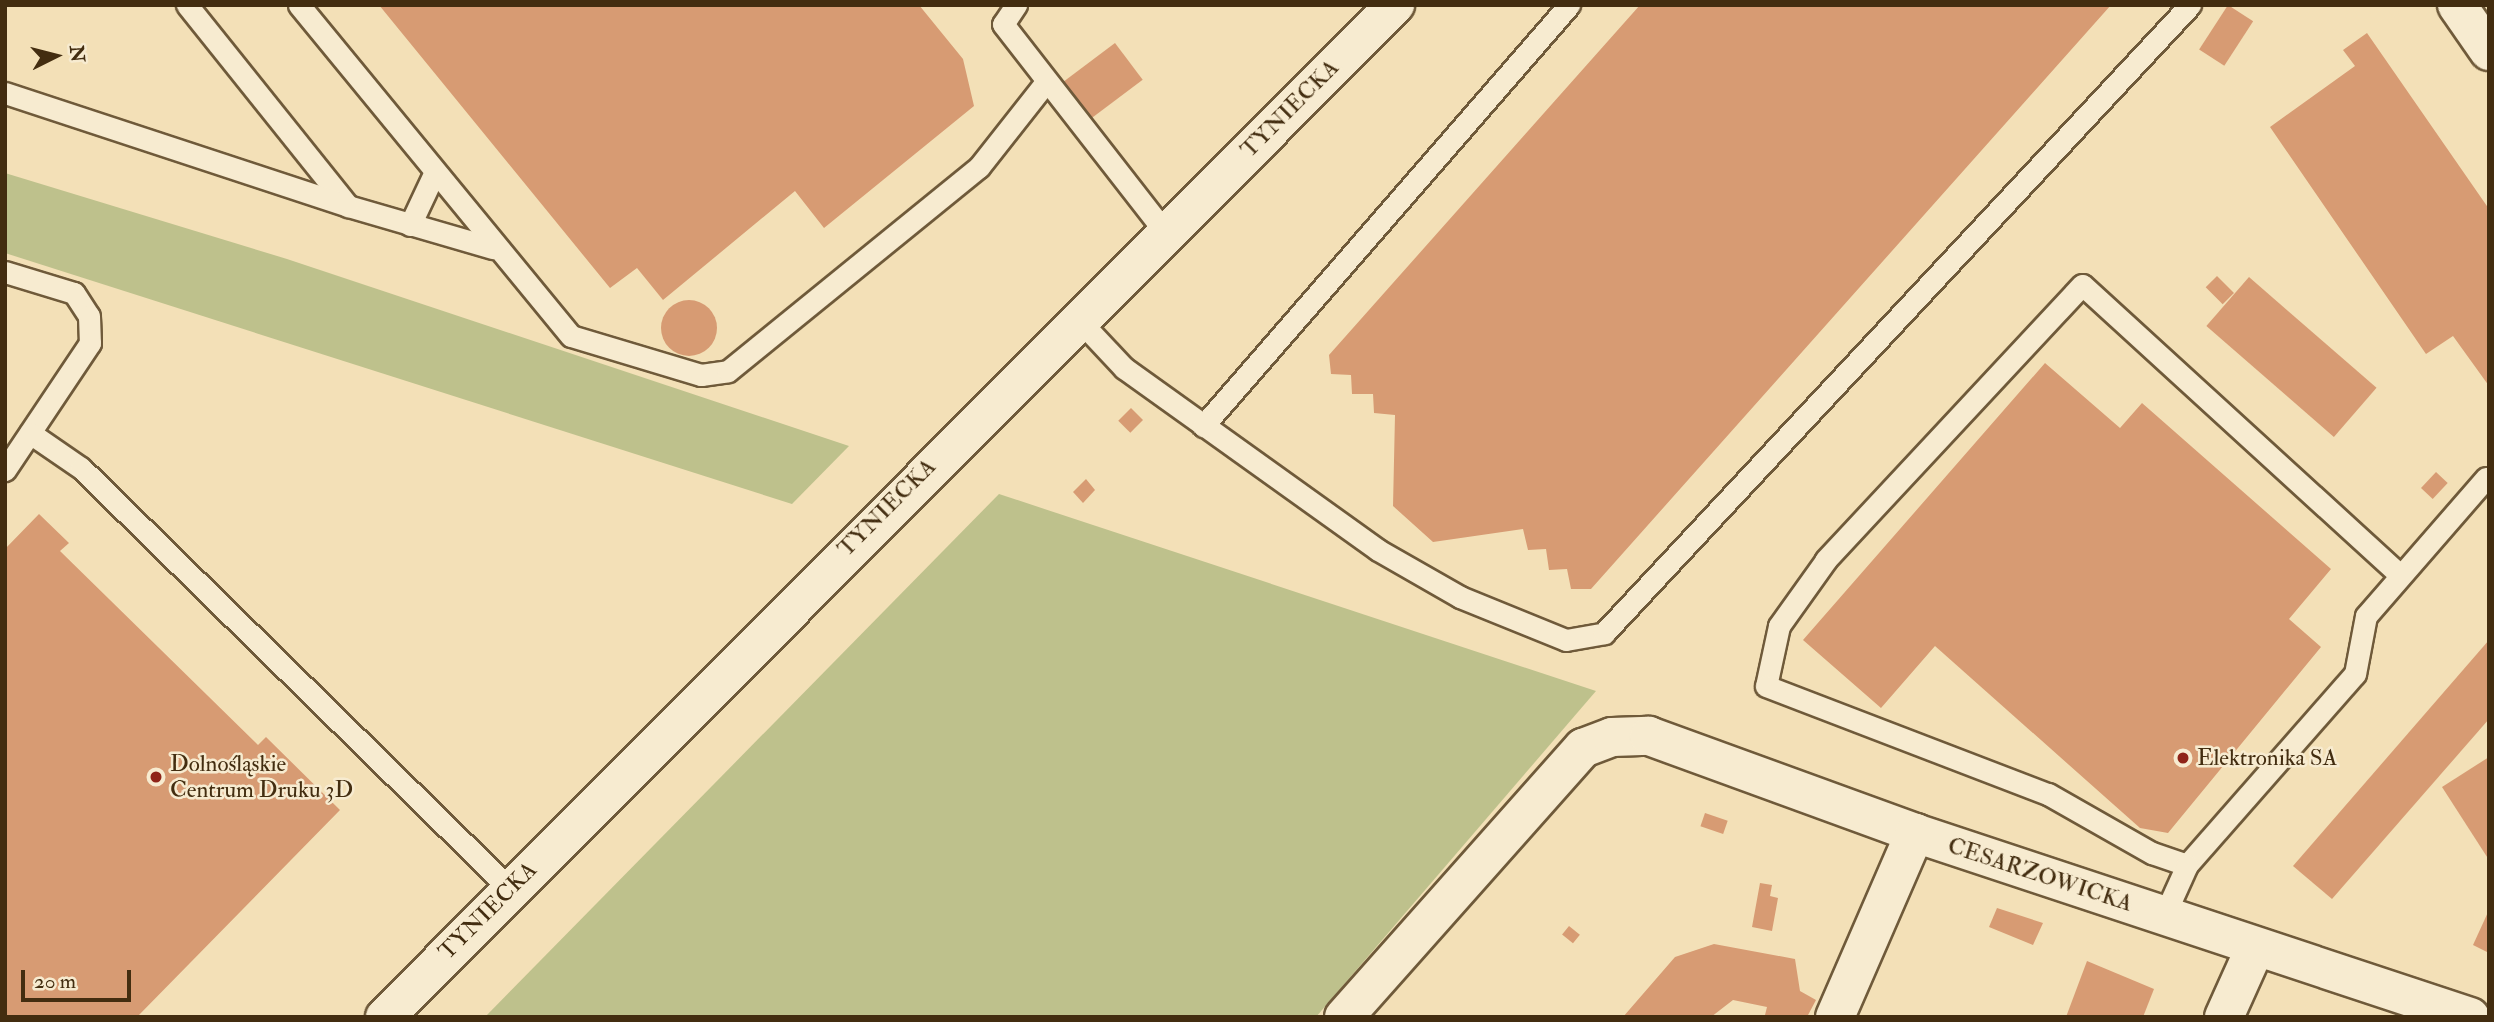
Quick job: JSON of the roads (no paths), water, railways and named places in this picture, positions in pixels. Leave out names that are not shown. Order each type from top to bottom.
[{"type":"street","name":"TYNIECKA","points":[[385,1017],[1077,319],[1395,5]]},
{"type":"street","points":[[2457,5],[2489,51]]},
{"type":"street","name":"CESARZOWICKA","points":[[1344,1017],[1547,784],[1583,748],[1612,737],[1677,742],[1915,833],[2255,948],[2470,1017]]},
{"type":"street","points":[[1835,1017],[1915,833]]},
{"type":"street","points":[[2224,1017],[2255,948]]},
{"type":"lane","points":[[187,5],[348,206]]},
{"type":"lane","points":[[299,5],[493,248],[571,336],[701,375],[728,371],[979,167],[1045,83]]},
{"type":"lane","points":[[1016,5],[1003,24],[1045,83],[1165,232]]},
{"type":"lane","points":[[1203,426],[1569,5]]},
{"type":"lane","points":[[1077,319],[1124,368],[1378,550],[1460,597],[1566,640],[1604,633],[2190,5]]},
{"type":"lane","points":[[5,93],[348,206],[493,248]]},
{"type":"lane","points":[[410,225],[435,174]]},
{"type":"lane","points":[[5,272],[74,293],[89,316],[90,343],[5,470]]},
{"type":"lane","points":[[2187,865],[2152,853],[2048,794],[1766,685],[1779,626],[1826,560],[2082,285],[2400,575]]},
{"type":"lane","points":[[30,433],[80,468],[510,890]]},
{"type":"lane","points":[[2164,916],[2187,865],[2355,674],[2366,616],[2486,478]]},
{"type":"place","name":"Elektronika SA","points":[[2183,758]]},
{"type":"place","name":"Dolnośląskie Centrum Druku 3D","points":[[156,777]]}]
